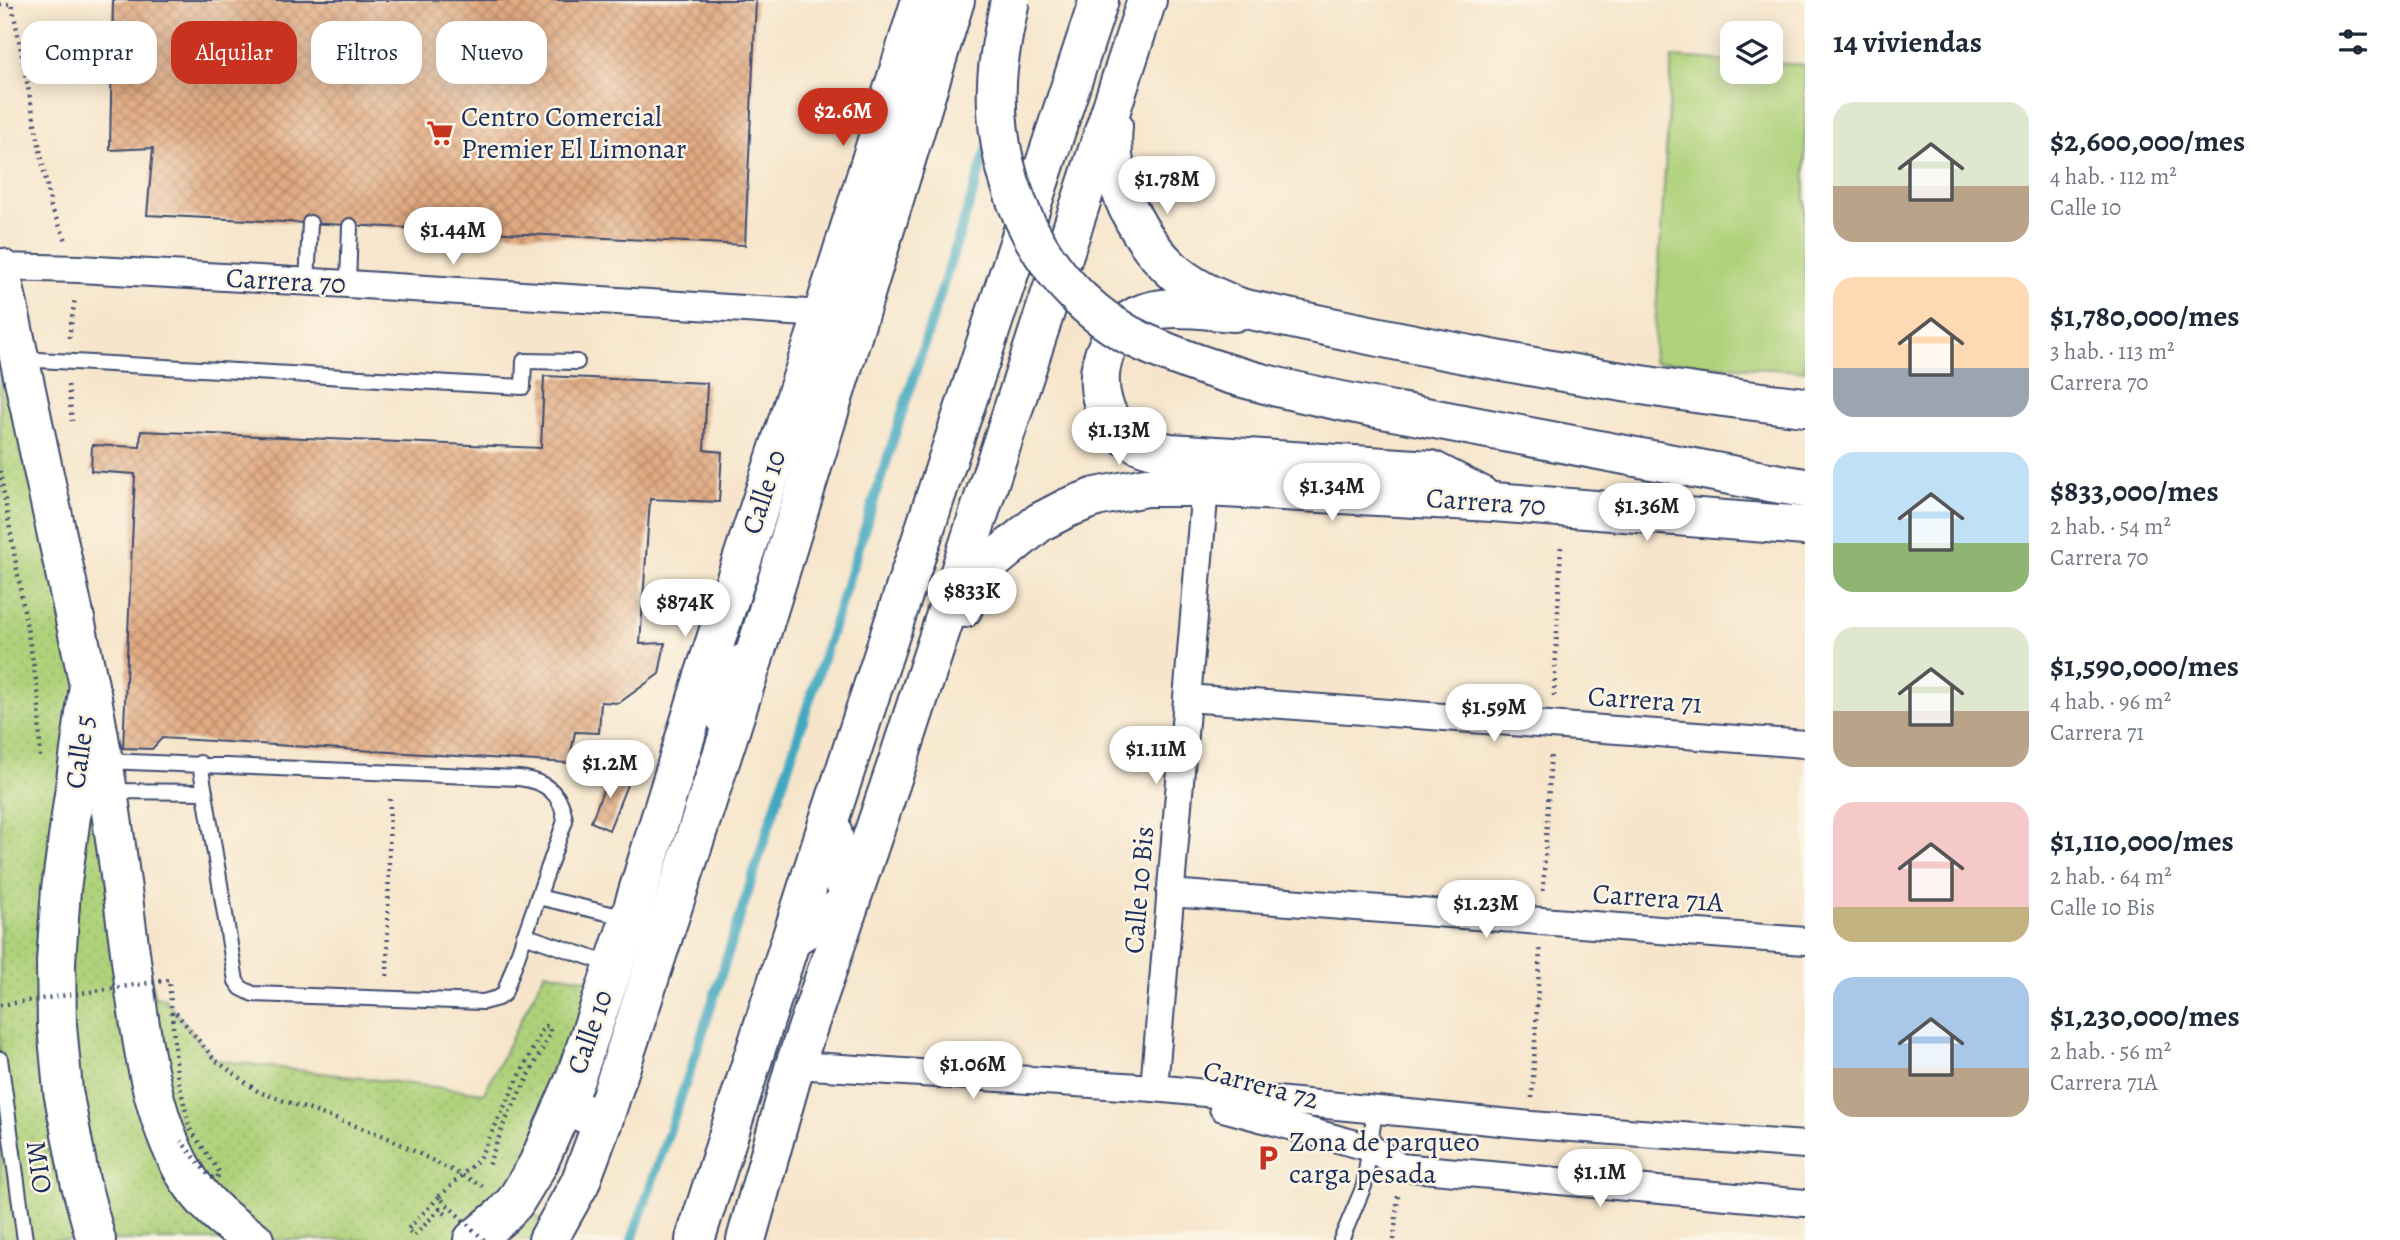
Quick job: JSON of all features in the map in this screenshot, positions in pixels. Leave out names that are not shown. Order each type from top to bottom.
[{"type":"street","name":"Calle 10","points":[[473,1240],[515,1202],[538,1164],[575,1079],[630,918],[703,679],[921,0]]},
{"type":"street","name":"Calle 10","points":[[553,1236],[580,1183],[603,1121],[753,660],[956,0]]},
{"type":"street","points":[[1010,0],[997,84],[1003,162],[1016,203],[1038,248],[1069,287],[1104,318],[1143,342],[1202,366],[1262,384],[1365,406],[1805,488]]},
{"type":"street","points":[[695,1240],[829,820],[1099,0]]},
{"type":"street","points":[[746,1240],[795,1065],[897,764],[1147,0]]},
{"type":"street","points":[[1122,77],[1112,134],[1114,163],[1121,192],[1135,223],[1155,251],[1179,276],[1199,289],[1241,308],[1587,377],[1709,397],[1805,407]]},
{"type":"street","name":"Carrera 70","points":[[0,267],[79,269],[822,314]]},
{"type":"street","name":"Calle 5","points":[[0,267],[89,685],[61,889],[56,962],[48,1013],[80,1181],[96,1240]]},
{"type":"street","points":[[1274,315],[1161,308],[1136,317],[1114,335],[1102,359],[1099,385],[1105,411],[1121,432],[1143,447],[1170,453],[1431,470],[1493,502]]},
{"type":"street","name":"Carrera 70","points":[[897,764],[973,584],[994,560],[1040,522],[1067,508],[1108,494],[1146,487],[1205,487],[1493,502],[1805,526]]},
{"type":"street","name":"Calle 10 Bis","points":[[1154,1088],[1205,487]]},
{"type":"street","points":[[731,727],[703,679],[753,660]]},
{"type":"street","points":[[89,685],[107,776],[143,1041],[160,1116],[178,1163],[209,1205],[236,1229],[254,1240]]},
{"type":"street","name":"Carrera 71","points":[[1187,698],[1805,744]]},
{"type":"street","points":[[829,820],[850,902]]},
{"type":"street","name":"Carrera 71A","points":[[1170,893],[1805,941]]},
{"type":"street","points":[[793,937],[850,902]]},
{"type":"street","name":"Carrera 72","points":[[795,1065],[1154,1088],[1531,1125],[1805,1145]]},
{"type":"street","name":"Carrera 72","points":[[1154,1088],[1371,1148],[1400,1167],[1805,1203]]},
{"type":"street","points":[[564,1105],[603,1121]]},
{"type":"lane","points":[[307,283],[310,223]]},
{"type":"lane","points":[[348,285],[350,226]]},
{"type":"lane","points":[[19,359],[523,387],[524,361],[577,362]]},
{"type":"lane","points":[[107,776],[200,763],[519,778],[544,783],[554,791],[564,810],[565,821],[504,994],[484,1002],[253,994],[240,988],[236,981],[200,763]]},
{"type":"lane","points":[[107,776],[205,792]]},
{"type":"lane","points":[[538,897],[630,918]]},
{"type":"lane","points":[[524,935],[613,965]]},
{"type":"lane","name":"MIO","points":[[0,1059],[25,1240]]},
{"type":"lane","points":[[1341,1240],[1364,1186],[1375,1110]]},
{"type":"path","points":[[0,5],[12,4],[51,207],[79,269]]},
{"type":"path","points":[[0,471],[39,697],[41,765]]},
{"type":"path","points":[[1531,1125],[1562,532]]},
{"type":"path","points":[[387,998],[391,772]]},
{"type":"path","points":[[0,1005],[169,980],[177,1074],[190,1129],[219,1173],[216,1178],[210,1177],[181,1141]]},
{"type":"path","points":[[37,988],[48,1013]]},
{"type":"path","points":[[163,997],[215,1060],[259,1092],[384,1136],[515,1202]]},
{"type":"path","points":[[440,1209],[414,1236],[407,1230],[478,1159],[542,1030],[546,1026],[550,1027],[550,1034],[504,1124],[488,1166]]},
{"type":"path","points":[[1394,1240],[1400,1167]]},
{"type":"path","points":[[439,1197],[484,1240]]},
{"type":"green space","points":[[1672,57],[1720,60],[1720,84],[1783,84],[1783,64],[1805,65],[1805,371],[1653,362]]},
{"type":"green space","points":[[0,268],[155,998],[163,997],[215,1060],[484,1093],[545,972],[607,983],[515,1202],[556,1229],[548,1240],[0,1240]]},
{"type":"building","points":[[113,0],[756,0],[745,245],[147,215],[153,148],[110,150],[111,84],[157,84],[157,21],[113,21]]},
{"type":"building","points":[[544,376],[707,383],[704,450],[722,452],[719,502],[650,499],[640,644],[665,643],[659,674],[619,703],[601,702],[599,733],[575,732],[569,763],[162,738],[152,749],[123,748],[135,474],[91,471],[92,445],[140,447],[141,431],[541,448]]},
{"type":"building","points":[[611,770],[630,777],[609,830],[591,822]]},
{"type":"waterway","points":[[632,1240],[694,1059],[988,146]]},
{"type":"place","name":"Centro Comercial Premier El Limonar","points":[[440,133]]},
{"type":"place","name":"Zona de parqueo carga pesada","points":[[1268,1158]]}]
